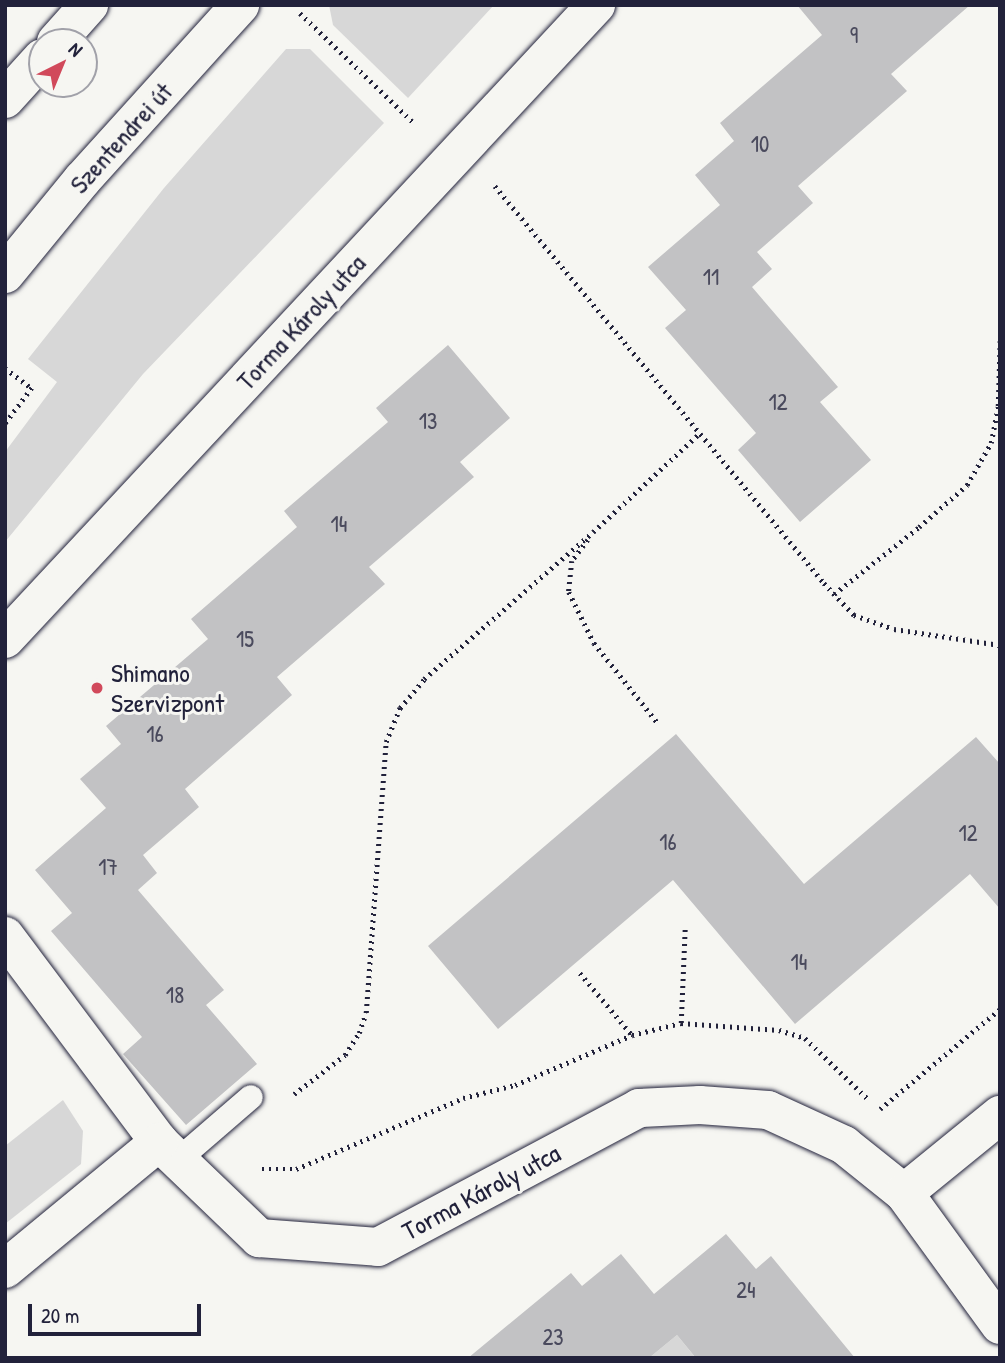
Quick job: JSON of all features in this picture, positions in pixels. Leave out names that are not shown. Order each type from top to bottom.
[{"type":"street","points":[[68,28],[89,5]]},
{"type":"street","name":"Szentendrei út","points":[[5,274],[82,180],[240,5]]},
{"type":"street","name":"Torma Károly utca","points":[[5,639],[596,5]]},
{"type":"street","points":[[5,99],[28,74]]},
{"type":"street","name":"Torma Károly utca","points":[[5,936],[168,1151],[259,1238],[378,1247],[639,1108],[700,1105],[768,1110],[844,1145],[904,1193],[1000,1325]]},
{"type":"street","points":[[904,1193],[1000,1115]]},
{"type":"street","points":[[5,1269],[168,1151]]},
{"type":"lane","points":[[168,1151],[251,1097]]},
{"type":"path","points":[[300,13],[458,154],[854,615],[894,629],[1000,645]]},
{"type":"path","points":[[834,594],[967,485],[991,443],[998,407],[1000,337]]},
{"type":"path","points":[[5,368],[32,388],[5,424]]},
{"type":"path","points":[[293,1095],[345,1055],[359,1033],[366,1013],[386,742],[400,708],[424,679],[593,532],[700,433]]},
{"type":"path","points":[[593,532],[572,561],[569,592],[594,643],[657,722]]},
{"type":"path","points":[[681,1023],[685,926]]},
{"type":"path","points":[[580,972],[632,1035]]},
{"type":"path","points":[[878,1110],[1000,1009]]},
{"type":"shaded area","points":[[329,5],[494,5],[408,98],[333,25]]},
{"type":"shaded area","points":[[286,49],[310,49],[384,123],[143,374],[5,542],[5,452],[57,382],[28,359],[164,188]]},
{"type":"shaded area","points":[[63,1100],[83,1131],[81,1164],[5,1224],[5,1146]]},
{"type":"shaded area","points":[[677,1335],[694,1356],[715,1340],[729,1358],[649,1358]]},
{"type":"building","points":[[797,5],[970,5],[891,74],[907,91],[798,186],[813,203],[757,252],[772,269],[752,287],[838,387],[820,402],[871,460],[800,522],[738,450],[756,433],[665,328],[686,310],[648,267],[720,205],[695,175],[734,141],[720,123],[822,35]]},
{"type":"building","points":[[448,345],[510,418],[460,462],[474,477],[369,567],[385,584],[277,677],[292,695],[185,789],[199,807],[143,855],[157,873],[138,890],[224,990],[206,1005],[257,1064],[186,1125],[123,1054],[142,1037],[51,931],[72,913],[35,870],[106,808],[80,779],[121,744],[106,726],[208,639],[191,619],[297,527],[284,511],[388,422],[376,408]]},
{"type":"building","points":[[676,734],[804,884],[976,737],[1000,764],[1000,909],[970,874],[795,1024],[673,880],[498,1029],[428,946]]},
{"type":"building","points":[[726,1234],[756,1269],[771,1256],[855,1358],[695,1357],[677,1335],[649,1358],[468,1358],[571,1273],[582,1286],[621,1254],[654,1294]]},
{"type":"place","name":"Shimano Szervizpont","points":[[97,688]]}]
